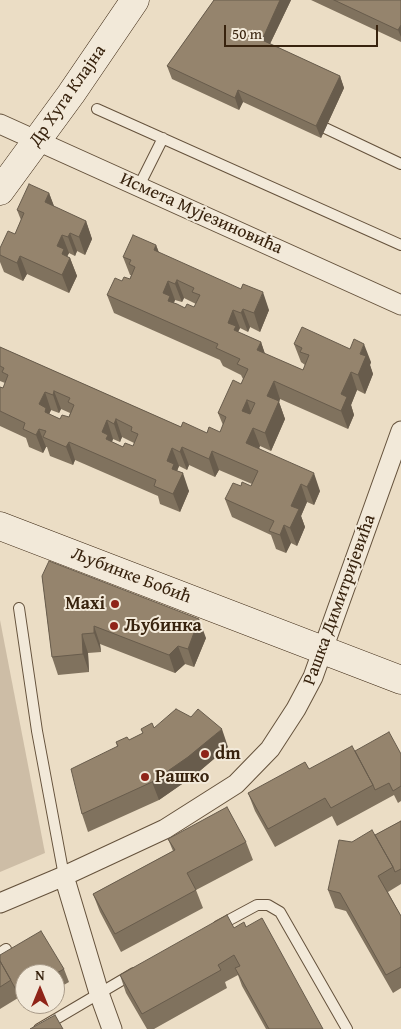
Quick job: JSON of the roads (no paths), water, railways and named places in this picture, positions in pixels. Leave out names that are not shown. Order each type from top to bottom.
[{"type":"main road","name":"Др Хуга Клајна","points":[[0,191],[135,0]]},
{"type":"main road","name":"Љубинке Бобић","points":[[0,526],[401,680]]},
{"type":"street","name":"Исмета Мујезиновића","points":[[0,124],[401,305]]},
{"type":"street","name":"Рашка Димитријевића","points":[[0,903],[64,876],[165,829],[236,784],[270,749],[296,709],[313,677],[401,431]]},
{"type":"street","points":[[64,876],[99,993],[112,1029]]},
{"type":"lane","points":[[98,109],[401,245]]},
{"type":"lane","points":[[326,128],[401,164]]},
{"type":"lane","points":[[139,186],[163,138]]},
{"type":"lane","points":[[19,608],[37,730],[64,876]]},
{"type":"lane","points":[[206,932],[256,905],[268,905],[280,912],[347,1029]]},
{"type":"lane","points":[[39,1029],[140,970]]},
{"type":"place","name":"Maxi","points":[[115,604]]},
{"type":"place","name":"Љубинка","points":[[114,626]]},
{"type":"place","name":"dm","points":[[205,754]]},
{"type":"place","name":"Рашко","points":[[145,777]]}]
